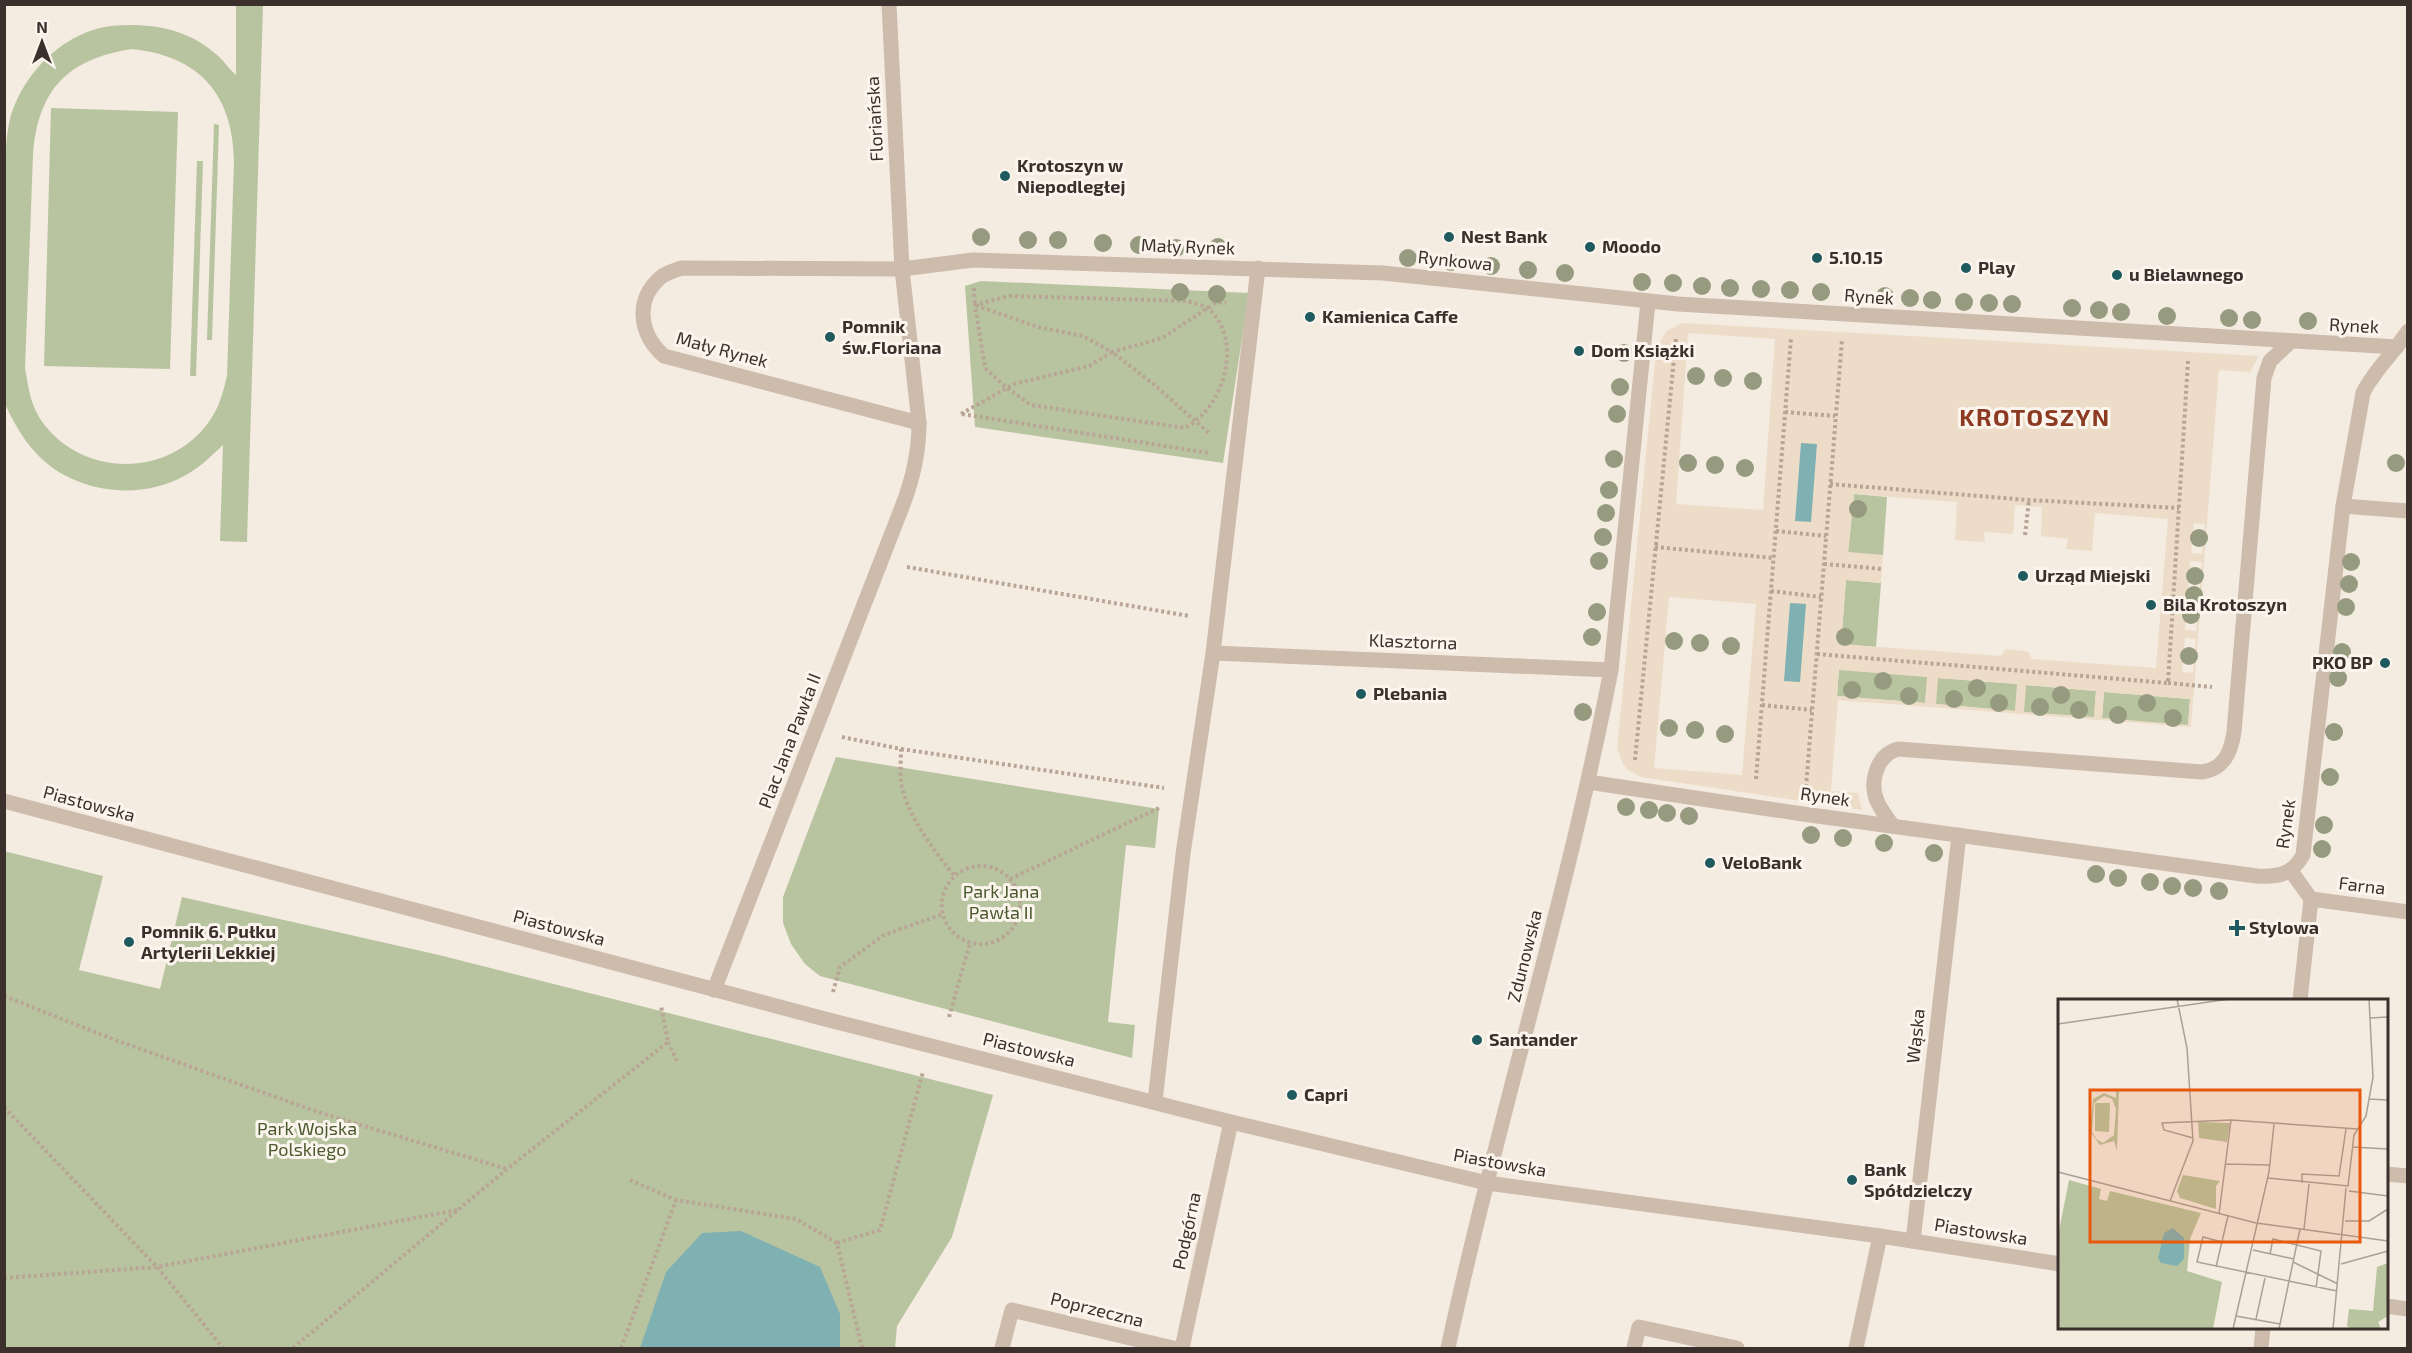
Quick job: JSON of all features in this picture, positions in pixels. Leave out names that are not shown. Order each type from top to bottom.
[{"type":"street","name":"Floriańska","points":[[889,4],[902,269]]},
{"type":"street","name":"Mały Rynek","points":[[919,423],[664,356],[653,346],[642,314],[647,292],[661,276],[681,268],[902,269],[973,260],[1258,268]]},
{"type":"street","points":[[1155,1101],[1183,854],[1213,653],[1258,268]]},
{"type":"street","name":"Rynkowa","points":[[1258,268],[1383,273],[1648,302]]},
{"type":"street","points":[[902,269],[919,423]]},
{"type":"street","points":[[1588,782],[1611,670],[1648,302]]},
{"type":"street","name":"Rynek","points":[[1648,302],[2397,347]]},
{"type":"street","points":[[2397,347],[2408,331]]},
{"type":"street","points":[[1893,826],[1878,803],[1875,791],[1879,763],[1882,757],[1891,751],[1909,749],[2209,771],[2221,764],[2229,754],[2235,732],[2264,378],[2270,361],[2290,342]]},
{"type":"street","name":"Rynek","points":[[1588,782],[2257,876],[2276,876],[2291,871],[2303,855],[2343,506],[2363,393],[2368,382],[2397,347]]},
{"type":"street","name":"Plac Jana Pawła II","points":[[714,990],[914,475],[919,447],[919,423]]},
{"type":"street","points":[[2343,506],[2408,511]]},
{"type":"street","name":"Klasztorna","points":[[1213,653],[1611,670]]},
{"type":"street","name":"Zdunowska","points":[[1448,1348],[1469,1250],[1588,782]]},
{"type":"street","name":"Piastowska","points":[[4,801],[714,990],[1231,1122],[1487,1183],[1881,1236],[2058,1264]]},
{"type":"street","name":"Wąska","points":[[1913,1241],[1959,835]]},
{"type":"street","points":[[2291,871],[2312,899],[2300,999]]},
{"type":"street","name":"Farna","points":[[2312,899],[2408,912]]},
{"type":"street","name":"Podgórna","points":[[1182,1348],[1231,1122]]},
{"type":"street","points":[[2388,1174],[2408,1176]]},
{"type":"street","points":[[1856,1348],[1881,1236]]},
{"type":"street","points":[[2388,1306],[2408,1309]]},
{"type":"street","name":"Poprzeczna","points":[[1002,1348],[1012,1310],[1173,1348]]},
{"type":"street","points":[[1634,1348],[1639,1328],[1737,1348]]},
{"type":"street","points":[[2261,1348],[2264,1329]]},
{"type":"path","points":[[973,260],[975,306],[985,368],[1007,388],[1032,405],[1185,428],[1196,422],[1211,406],[1226,371],[1225,335],[1208,308],[1187,301],[1009,296],[975,306]]},
{"type":"path","points":[[1236,458],[961,414],[1014,384],[1089,366],[1112,352],[1162,338],[1217,302],[1254,304]]},
{"type":"path","points":[[1632,789],[1678,304]]},
{"type":"path","points":[[975,306],[1038,327],[1083,336],[1112,352],[1157,387],[1236,458]]},
{"type":"path","points":[[1754,806],[1793,311]]},
{"type":"path","points":[[1803,814],[1844,315]]},
{"type":"path","points":[[2168,683],[2190,336]]},
{"type":"path","points":[[1785,412],[1836,416]]},
{"type":"path","points":[[1830,484],[2029,500],[2179,508]]},
{"type":"path","points":[[2025,535],[2029,500]]},
{"type":"path","points":[[1776,531],[1826,536]]},
{"type":"path","points":[[1655,547],[1774,558]]},
{"type":"path","points":[[1824,564],[1882,569]]},
{"type":"path","points":[[906,566],[1216,621]]},
{"type":"path","points":[[1771,591],[1821,597]]},
{"type":"path","points":[[1817,654],[2238,689]]},
{"type":"path","points":[[1762,705],[1812,710]]},
{"type":"path","points":[[839,736],[901,749],[1192,793]]},
{"type":"path","points":[[901,749],[901,783],[915,821],[955,876]]},
{"type":"path","points":[[1010,879],[1192,793]]},
{"type":"path","points":[[990,866],[1005,873],[1016,886],[1021,902],[1018,919],[1004,939],[992,943],[970,943],[957,936],[946,922],[941,905],[945,888],[955,876],[972,867],[990,866]]},
{"type":"path","points":[[836,979],[840,967],[884,935],[944,914]]},
{"type":"path","points":[[949,1017],[970,943]]},
{"type":"path","points":[[4,996],[115,1040],[321,1113],[507,1169]]},
{"type":"path","points":[[661,1006],[668,1042],[678,1063]]},
{"type":"path","points":[[293,1348],[507,1169],[668,1042]]},
{"type":"path","points":[[837,1243],[880,1230],[923,1072]]},
{"type":"path","points":[[4,1107],[157,1266],[223,1348]]},
{"type":"path","points":[[630,1180],[676,1200],[796,1219],[837,1243],[862,1348]]},
{"type":"path","points":[[621,1348],[676,1200]]},
{"type":"path","points":[[4,1278],[157,1266],[458,1210]]},
{"type":"green space","points":[[236,5],[263,5],[247,542],[220,541],[223,445],[195,469],[166,484],[146,489],[106,489],[67,477],[51,466],[26,441],[4,402],[6,142],[14,107],[33,74],[60,47],[76,37],[111,26],[139,25],[167,29],[193,39],[217,55],[236,75]],"holes":[[[132,49],[156,53],[176,60],[208,82],[227,116],[232,137],[234,161],[227,376],[215,412],[190,442],[169,455],[146,462],[122,464],[98,460],[76,451],[55,437],[39,417],[31,399],[25,368],[33,155],[41,112],[60,81],[73,70],[109,54]]]},
{"type":"green space","points":[[51,108],[178,112],[170,369],[44,366]]},
{"type":"green space","points":[[214,124],[219,125],[212,340],[207,340]]},
{"type":"green space","points":[[197,161],[203,161],[196,376],[190,376]]},
{"type":"green space","points":[[981,281],[1249,293],[1223,463],[975,427],[965,286]]},
{"type":"green space","points":[[1854,494],[1887,497],[1883,555],[1848,553]]},
{"type":"green space","points":[[1846,580],[1881,583],[1876,647],[1841,644]]},
{"type":"green space","points":[[1839,669],[1928,677],[1925,703],[1837,696]]},
{"type":"green space","points":[[1938,678],[2018,684],[2015,711],[1935,704]]},
{"type":"green space","points":[[2026,685],[2096,691],[2094,718],[2023,712]]},
{"type":"green space","points":[[2104,692],[2190,699],[2188,726],[2102,718]]},
{"type":"green space","name":"Park Jana Pawła II","points":[[836,757],[1159,809],[1155,848],[1126,845],[1108,1022],[1135,1025],[1132,1058],[820,976],[805,964],[791,944],[783,923],[783,897]]},
{"type":"green space","name":"Park Wojska Polskiego","points":[[4,851],[103,876],[79,970],[160,989],[182,897],[439,955],[993,1095],[952,1237],[897,1326],[895,1348],[5,1348]]},
{"type":"shaded area","points":[[1683,323],[2259,356],[2250,372],[2219,370],[2191,727],[1838,700],[1831,791],[1858,793],[1862,810],[1641,777],[1627,769],[1617,749],[1656,353],[1668,330]],"holes":[[[1688,333],[1775,339],[1763,510],[1676,504]],[[1801,444],[1817,445],[1810,522],[1795,521]],[[1854,494],[1957,502],[1955,540],[1985,542],[1984,532],[2013,534],[2015,505],[2042,507],[2041,536],[2068,539],[2066,549],[2092,551],[2095,513],[2168,519],[2156,668],[2031,659],[2029,652],[2006,649],[2001,656],[1841,644],[1846,580],[1881,583],[1883,555],[1848,552]],[[2194,523],[2205,524],[2202,554],[2191,553]],[[2190,561],[2202,562],[2196,631],[2185,630]],[[1669,597],[1756,604],[1742,775],[1654,768]],[[2185,638],[2196,639],[2193,673],[2182,672]],[[1839,670],[1927,677],[1925,703],[1837,696]],[[1938,678],[2017,684],[2015,711],[1936,704]],[[2026,685],[2096,691],[2094,717],[2024,712]],[[2104,692],[2190,699],[2188,725],[2102,718]]]},
{"type":"water","points":[[1801,443],[1817,444],[1811,522],[1795,521]]},
{"type":"water","points":[[1790,603],[1806,604],[1800,682],[1784,681]]},
{"type":"water","points":[[741,1231],[820,1267],[840,1314],[840,1348],[640,1348],[666,1272],[702,1233]]},
{"type":"place","name":"Krotoszyn w Niepodległej","points":[[1005,176]]},
{"type":"place","name":"Nest Bank","points":[[1449,237]]},
{"type":"place","name":"Moodo","points":[[1590,247]]},
{"type":"place","name":"5.10.15","points":[[1817,258]]},
{"type":"place","name":"Play","points":[[1966,268]]},
{"type":"place","name":"u Bielawnego","points":[[2117,275]]},
{"type":"place","name":"Kamienica Caffe","points":[[1310,317]]},
{"type":"place","name":"Pomnik św.Floriana","points":[[830,337]]},
{"type":"place","name":"Dom Książki","points":[[1579,351]]},
{"type":"place","name":"Urząd Miejski","points":[[2023,576]]},
{"type":"place","name":"Bila Krotoszyn","points":[[2151,605]]},
{"type":"place","name":"PKO BP","points":[[2385,663]]},
{"type":"place","name":"Plebania","points":[[1361,694]]},
{"type":"place","name":"VeloBank","points":[[1710,863]]},
{"type":"place","name":"Stylowa","points":[[2237,928]]},
{"type":"place","name":"Pomnik 6. Pułku Artylerii Lekkiej","points":[[129,942]]},
{"type":"place","name":"Santander","points":[[1477,1040]]},
{"type":"place","name":"Capri","points":[[1292,1095]]},
{"type":"place","name":"Bank Spółdzielczy","points":[[1852,1180]]},
{"type":"district","name":"KROTOSZYN","points":[[2035,418]]}]
